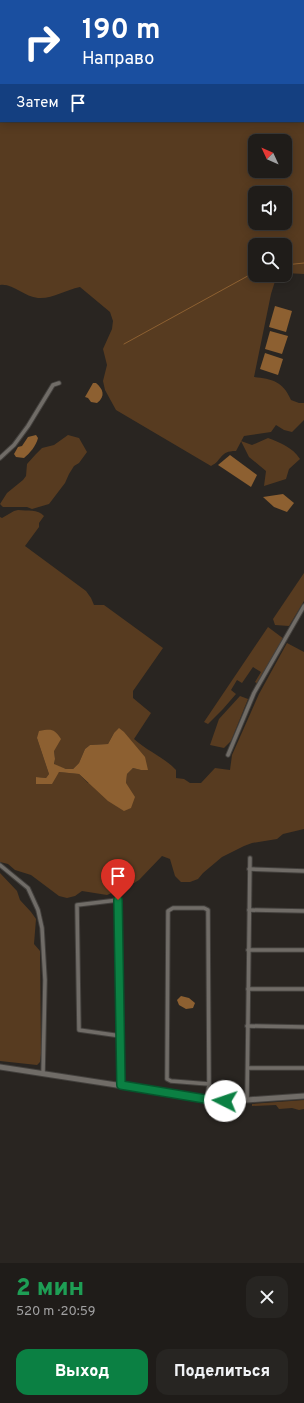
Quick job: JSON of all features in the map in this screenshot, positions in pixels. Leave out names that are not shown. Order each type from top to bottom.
[{"type":"main road","points":[[0,1068],[207,1099],[247,1100],[304,1096]]},
{"type":"street","points":[[0,458],[14,445],[28,426],[53,385],[59,383]]},
{"type":"street","points":[[228,755],[254,693],[304,606]]},
{"type":"street","points":[[247,1100],[250,858]]},
{"type":"street","points":[[0,865],[28,888],[38,910],[42,928],[45,980],[43,1074]]},
{"type":"street","points":[[249,869],[304,871]]},
{"type":"street","points":[[121,1036],[79,1030],[77,905],[118,900],[121,1036],[121,1085]]},
{"type":"street","points":[[207,1099],[209,1084],[208,910],[204,908],[173,908],[168,911],[167,1078],[171,1081],[209,1084]]},
{"type":"street","points":[[249,910],[304,911]]},
{"type":"street","points":[[248,950],[304,950]]},
{"type":"street","points":[[248,989],[304,989]]},
{"type":"street","points":[[247,1026],[304,1027]]},
{"type":"street","points":[[248,1068],[304,1068]]},
{"type":"shaded area","points":[[0,122],[304,122],[304,274],[292,273],[292,238],[248,238],[248,282],[275,282],[254,377],[276,382],[281,385],[291,400],[304,403],[304,420],[292,432],[284,430],[276,425],[271,432],[244,436],[236,451],[227,452],[211,466],[116,410],[105,390],[103,381],[107,365],[103,349],[112,329],[113,321],[110,312],[80,287],[54,296],[38,298],[9,286],[0,285]]},
{"type":"shaded area","points":[[275,306],[292,311],[286,332],[269,327]]},
{"type":"shaded area","points":[[270,331],[288,336],[282,354],[265,349]]},
{"type":"shaded area","points":[[265,353],[283,359],[278,375],[260,369]]},
{"type":"shaded area","points":[[93,383],[96,383],[102,390],[102,398],[97,403],[91,402],[85,397]]},
{"type":"shaded area","points":[[36,435],[38,438],[31,452],[24,458],[16,457],[14,454],[18,447],[22,446],[28,437]]},
{"type":"shaded area","points":[[68,435],[79,438],[87,452],[79,463],[74,466],[65,483],[49,504],[32,509],[27,507],[3,507],[0,504],[7,493],[26,476],[27,464],[36,454],[42,448],[54,445]]},
{"type":"shaded area","points":[[268,438],[290,448],[300,459],[289,469],[286,479],[264,486],[266,471],[249,457],[241,441],[252,445]]},
{"type":"shaded area","points":[[230,455],[257,475],[251,487],[218,465]]},
{"type":"shaded area","points":[[283,494],[294,503],[287,512],[274,507],[263,497]]},
{"type":"shaded area","points":[[14,511],[36,511],[44,516],[39,523],[39,527],[25,546],[86,591],[94,605],[104,605],[163,648],[133,691],[133,698],[151,713],[134,739],[171,765],[176,770],[176,778],[184,779],[190,783],[201,783],[215,768],[230,770],[232,755],[259,694],[287,643],[304,652],[304,829],[283,834],[277,839],[252,843],[244,846],[222,857],[198,879],[190,882],[181,882],[175,876],[170,859],[162,856],[139,880],[124,889],[107,895],[82,891],[75,896],[67,898],[59,896],[31,875],[15,870],[8,864],[0,862],[0,517],[2,518]],"holes":[[[114,733],[147,770],[133,768],[127,774],[126,783],[88,783],[79,774],[59,772],[36,784],[36,777],[46,778],[49,774],[37,738],[54,751],[54,765],[66,769],[73,769],[79,763],[85,749],[90,745],[108,744]]]},
{"type":"shaded area","points":[[304,573],[304,601],[289,626],[275,625],[273,619]]},
{"type":"shaded area","points":[[268,627],[284,639],[258,684],[255,682],[261,672],[253,667],[242,683],[237,680],[231,690],[236,694],[223,709],[208,724],[204,722]]},
{"type":"shaded area","points":[[240,696],[248,699],[231,741],[224,748],[210,745],[219,719]]},
{"type":"shaded area","points":[[119,728],[145,757],[148,770],[133,768],[127,774],[126,783],[135,797],[131,808],[124,811],[108,801],[79,774],[59,772],[52,784],[36,784],[36,777],[46,778],[49,774],[37,738],[39,731],[52,730],[56,733],[61,739],[54,751],[54,764],[66,769],[73,769],[79,763],[85,749],[90,745],[108,744],[114,733]]},
{"type":"shaded area","points":[[0,873],[17,891],[20,900],[36,919],[34,944],[40,951],[41,1054],[40,1062],[37,1065],[0,1061]]},
{"type":"shaded area","points":[[181,996],[189,998],[195,1003],[193,1008],[186,1009],[179,1005],[177,1000]]},
{"type":"shaded area","points":[[304,1100],[304,1109],[299,1110],[292,1108],[279,1109],[276,1105],[252,1106],[252,1104]]},
{"type":"waterway","points":[[292,264],[304,263]]},
{"type":"waterway","points":[[124,344],[248,276]]},
{"type":"route","points":[[118,900],[121,1085],[225,1101]]}]
